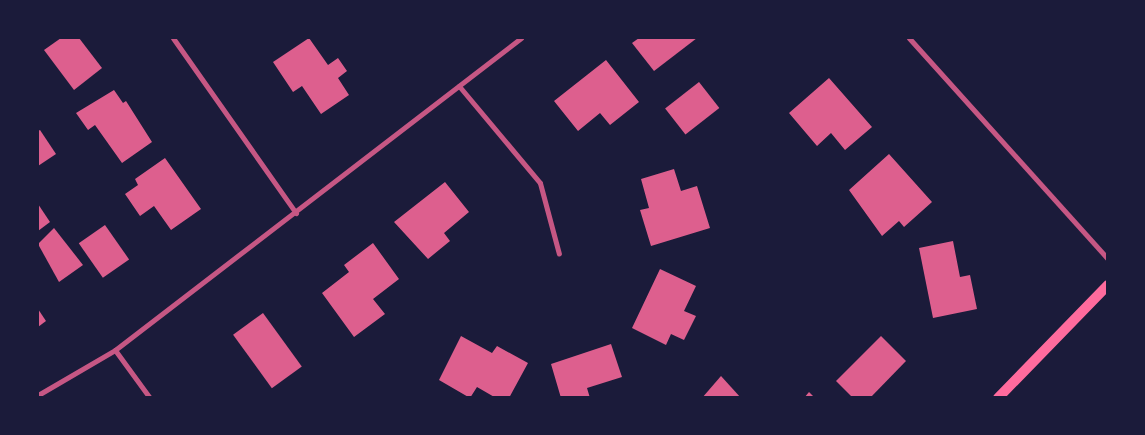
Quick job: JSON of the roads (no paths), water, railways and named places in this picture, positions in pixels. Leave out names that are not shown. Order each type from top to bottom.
[{"type":"main road","points":[[998,398],[1108,285]]},
{"type":"street","points":[[173,38],[296,212]]},
{"type":"street","points":[[38,395],[115,350],[521,38]]},
{"type":"street","points":[[909,38],[1108,259]]},
{"type":"street","points":[[459,86],[540,183],[559,254]]},
{"type":"street","points":[[115,350],[150,398]]}]
